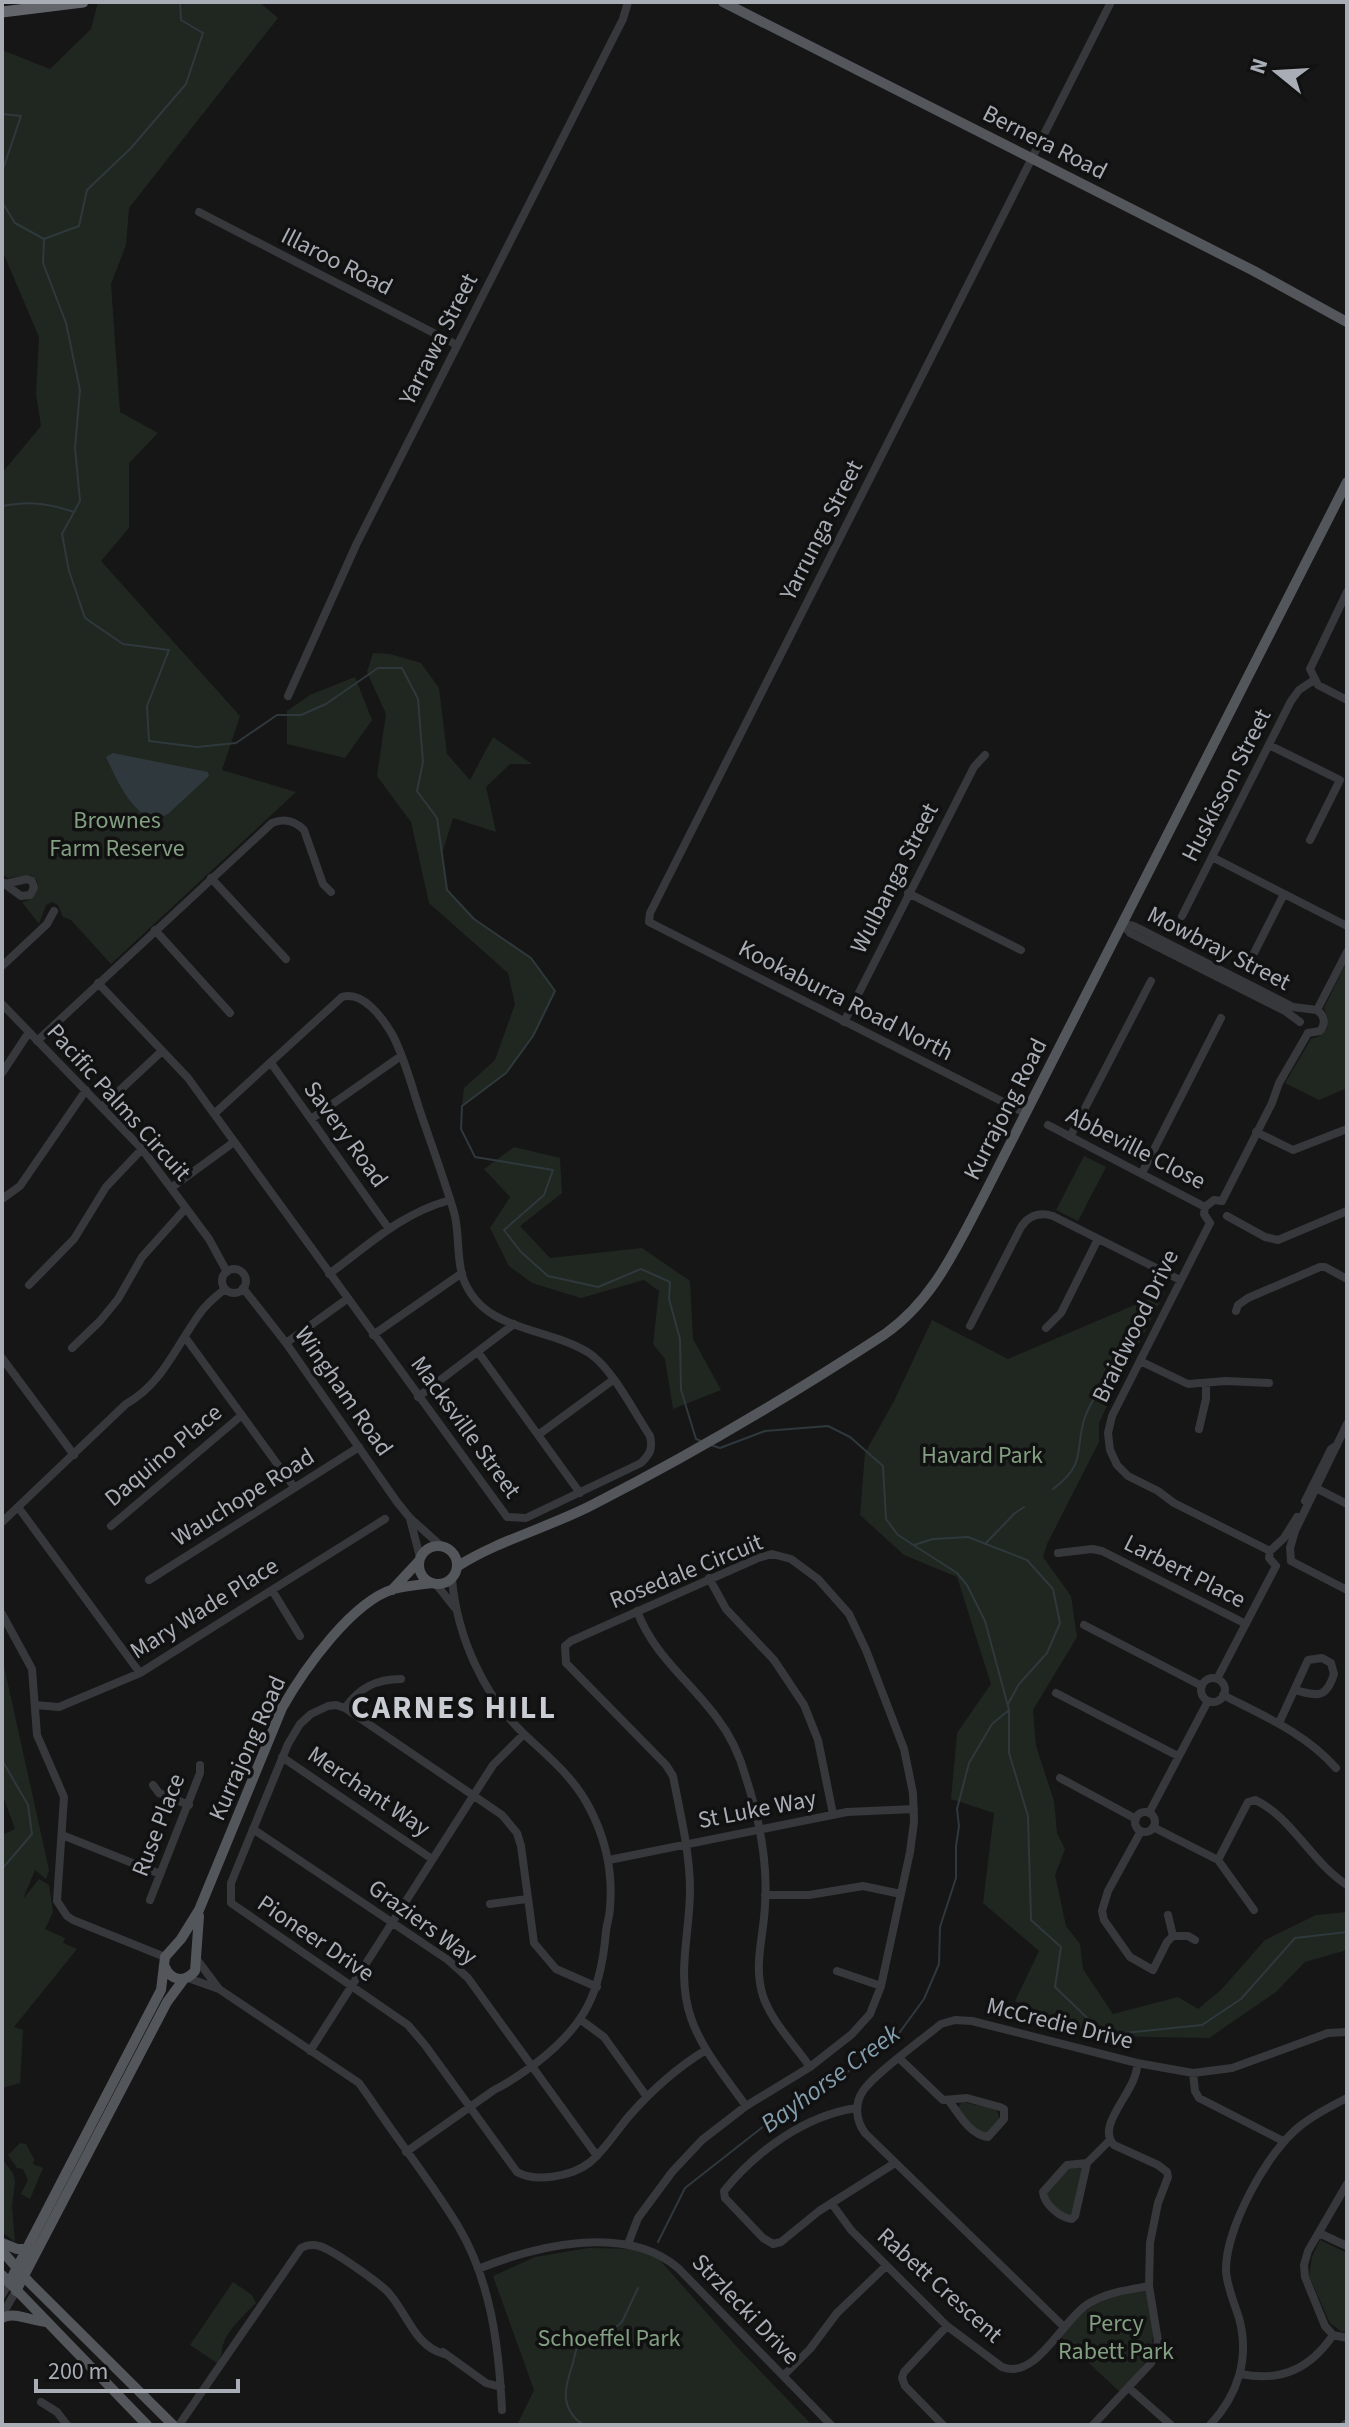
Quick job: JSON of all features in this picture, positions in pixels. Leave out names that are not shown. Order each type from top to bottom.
[{"type":"highway","points":[[2,12],[83,2]]},
{"type":"main road","name":"Bernera Road","points":[[723,2],[1347,322]]},
{"type":"main road","name":"Kurrajong Road","points":[[484,1549],[566,1519],[739,1423],[885,1334],[916,1307],[936,1283],[1123,924],[1347,482]]},
{"type":"main road","points":[[452,1550],[458,1566],[452,1579],[434,1583],[421,1574],[420,1559],[428,1548],[440,1545],[452,1550],[484,1549]]},
{"type":"main road","points":[[458,1566],[484,1549]]},
{"type":"main road","name":"Kurrajong Road","points":[[392,1590],[420,1559]]},
{"type":"main road","name":"Kurrajong Road","points":[[199,1910],[277,1718],[296,1683],[342,1627],[380,1596],[392,1590],[434,1583]]},
{"type":"main road","points":[[20,2272],[27,2249],[161,1990],[165,1961],[199,1910]]},
{"type":"main road","points":[[147,2425],[9,2283],[20,2272],[170,1995],[195,1971],[199,1910]]},
{"type":"main road","points":[[176,1947],[185,1946],[196,1957]]},
{"type":"main road","points":[[165,1961],[171,1977],[186,1979]]},
{"type":"main road","points":[[2,2243],[27,2249]]},
{"type":"main road","points":[[2,2251],[176,2425]]},
{"type":"main road","points":[[2,2317],[14,2315],[46,2322]]},
{"type":"street","name":"Yarrawa Street","points":[[288,696],[357,543],[623,19],[628,2]]},
{"type":"street","name":"Yarrunga Street","points":[[649,922],[650,913],[1111,2]]},
{"type":"street","name":"Illaroo Road","points":[[199,212],[457,345]]},
{"type":"street","points":[[1347,592],[1310,669],[1321,687],[1347,700]]},
{"type":"street","name":"Huskisson Street","points":[[1182,916],[1297,692],[1314,680]]},
{"type":"street","points":[[1269,745],[1340,780],[1310,840]]},
{"type":"street","name":"Wulbanga Street","points":[[844,1022],[974,767],[985,755]]},
{"type":"street","points":[[37,1041],[272,823],[287,820],[304,830],[323,884],[331,892]]},
{"type":"street","points":[[1212,857],[1347,926]]},
{"type":"street","points":[[211,878],[286,959]]},
{"type":"street","points":[[908,893],[1021,950]]},
{"type":"street","points":[[1254,953],[1284,894]]},
{"type":"street","points":[[2,966],[47,924],[54,911]]},
{"type":"street","name":"Kookaburra Road North","points":[[649,922],[1025,1113]]},
{"type":"street","name":"Mowbray Street","points":[[1123,924],[1134,926],[1293,1007],[1312,1010]]},
{"type":"street","name":"Mowbray Street","points":[[1123,924],[1130,933],[1285,1011],[1300,1022]]},
{"type":"street","points":[[155,930],[230,1013]]},
{"type":"street","points":[[1312,1010],[1323,1016],[1324,1024],[1316,1033],[1308,1033],[1300,1022],[1302,1015],[1312,1010],[1347,952]]},
{"type":"street","points":[[1070,1137],[1151,981]]},
{"type":"street","name":"Macksville Street","points":[[98,983],[188,1078],[418,1397],[507,1517],[526,1518],[641,1463],[650,1454],[650,1436],[613,1380],[591,1354],[498,1318],[478,1303],[462,1273],[459,1236],[450,1200],[401,1056],[382,1020],[360,998],[342,997],[214,1114]]},
{"type":"street","name":"Pacific Palms Circuit","points":[[2,1004],[142,1149],[221,1256],[227,1272]]},
{"type":"street","points":[[1142,1173],[1221,1018]]},
{"type":"street","points":[[2,1073],[29,1032]]},
{"type":"street","points":[[1222,1201],[1274,1100],[1281,1080],[1308,1033]]},
{"type":"street","points":[[103,1106],[162,1051]]},
{"type":"street","points":[[311,1119],[401,1056]]},
{"type":"street","name":"Savery Road","points":[[271,1063],[389,1229]]},
{"type":"street","points":[[2,1199],[20,1186],[86,1090]]},
{"type":"street","name":"Abbeville Close","points":[[1048,1125],[1205,1207]]},
{"type":"street","points":[[1256,1132],[1293,1150],[1347,1129]]},
{"type":"street","points":[[171,1188],[234,1142]]},
{"type":"street","points":[[29,1285],[74,1239],[106,1187],[142,1149]]},
{"type":"street","points":[[329,1274],[422,1208],[450,1200]]},
{"type":"street","points":[[1214,1200],[1222,1201],[1227,1206],[1227,1216],[1218,1224],[1210,1223],[1204,1214],[1205,1207],[1214,1200]]},
{"type":"street","points":[[72,1348],[118,1299],[142,1257],[186,1208]]},
{"type":"street","points":[[1227,1216],[1275,1240],[1347,1211]]},
{"type":"street","points":[[970,1326],[1021,1227],[1029,1218],[1047,1214],[1180,1280]]},
{"type":"street","name":"Braidwood Drive","points":[[1210,1223],[1110,1422],[1109,1444],[1117,1465],[1128,1476],[1270,1551]]},
{"type":"street","points":[[1046,1328],[1061,1313],[1098,1239]]},
{"type":"street","points":[[1236,1311],[1238,1305],[1248,1298],[1320,1267],[1347,1279]]},
{"type":"street","points":[[236,1270],[243,1274],[243,1288],[234,1293],[225,1289],[222,1279],[227,1272],[236,1270]]},
{"type":"street","points":[[373,1335],[462,1273]]},
{"type":"street","name":"Wingham Road","points":[[243,1288],[286,1343],[410,1518],[440,1545]]},
{"type":"street","points":[[2,1522],[126,1404],[143,1392],[170,1361],[200,1313],[225,1289]]},
{"type":"street","points":[[286,1343],[347,1299]]},
{"type":"street","points":[[418,1397],[514,1324]]},
{"type":"street","points":[[185,1337],[294,1487]]},
{"type":"street","points":[[478,1352],[580,1493]]},
{"type":"street","points":[[2,1358],[74,1455]]},
{"type":"street","points":[[1140,1361],[1191,1385],[1226,1381],[1269,1383]]},
{"type":"street","points":[[538,1435],[613,1380]]},
{"type":"street","points":[[1199,1429],[1206,1384]]},
{"type":"street","name":"Daquino Place","points":[[111,1526],[242,1415]]},
{"type":"street","points":[[1291,1561],[1283,1567],[1276,1566],[1269,1558],[1270,1551],[1280,1543],[1295,1521],[1347,1424]]},
{"type":"street","name":"Wauchope Road","points":[[149,1580],[359,1447]]},
{"type":"street","points":[[1315,1487],[1347,1504]]},
{"type":"street","points":[[1291,1561],[1290,1548],[1315,1487]]},
{"type":"street","points":[[18,1507],[140,1673]]},
{"type":"street","name":"Wingham Road","points":[[410,1518],[420,1559]]},
{"type":"street","name":"Mary Wade Place","points":[[35,1705],[59,1707],[140,1673],[385,1519]]},
{"type":"street","points":[[1280,1543],[1290,1548]]},
{"type":"street","name":"Larbert Place","points":[[1058,1553],[1092,1549],[1102,1551],[1246,1624]]},
{"type":"street","name":"Rosedale Circuit","points":[[628,2244],[638,2218],[680,2163],[713,2130],[810,2067],[862,2025],[881,1986],[901,1894],[913,1836],[914,1809],[904,1749],[849,1614],[818,1579],[791,1559],[772,1554],[709,1578],[565,1646],[566,1663],[666,1765],[673,1776],[686,1844],[690,1905],[683,1983],[692,2020],[706,2050],[746,2106]]},
{"type":"street","points":[[1291,1561],[1347,1590]]},
{"type":"street","points":[[1217,1679],[1276,1566]]},
{"type":"street","points":[[709,1578],[726,1609],[774,1660],[804,1705],[818,1740],[833,1814]]},
{"type":"street","points":[[406,2152],[556,2048],[581,2020],[597,1987],[605,1956],[610,1912],[609,1860],[600,1830],[583,1796],[553,1760],[524,1734],[485,1687],[456,1608],[452,1579]]},
{"type":"street","points":[[434,1583],[456,1608]]},
{"type":"street","points":[[272,1590],[300,1636]]},
{"type":"street","points":[[637,1611],[645,1633],[656,1649],[726,1730],[747,1779],[759,1829],[765,1895],[758,1973],[772,2013],[810,2067]]},
{"type":"street","points":[[2,1614],[32,1669],[37,1735],[64,1797],[57,1901],[67,1916],[165,1961]]},
{"type":"street","points":[[1084,1625],[1202,1686]]},
{"type":"street","points":[[1279,1723],[1308,1660],[1322,1658],[1331,1663],[1334,1674],[1325,1692],[1318,1696],[1295,1690]]},
{"type":"street","points":[[401,1679],[385,1679],[364,1688],[345,1708],[502,1815],[517,1833],[534,1943],[556,1969],[597,1987]]},
{"type":"street","points":[[1209,1679],[1217,1679],[1224,1689],[1223,1695],[1217,1701],[1208,1701],[1202,1695],[1202,1686],[1209,1679]]},
{"type":"street","points":[[1056,1693],[1178,1756]]},
{"type":"street","points":[[1223,1695],[1279,1723],[1313,1745],[1336,1768]]},
{"type":"street","points":[[1149,1813],[1208,1701]]},
{"type":"street","name":"Pioneer Drive","points":[[345,1708],[332,1705],[305,1718],[295,1731],[231,1883],[231,1903],[396,2016],[417,2035],[509,2164],[522,2175],[535,2178],[564,2174],[584,2166],[597,2156],[647,2097],[706,2050]]},
{"type":"street","points":[[310,2051],[472,1795],[503,1753],[524,1734]]},
{"type":"street","name":"Merchant Way","points":[[282,1757],[432,1859]]},
{"type":"street","name":"Ruse Place","points":[[150,1900],[189,1805],[200,1765]]},
{"type":"street","points":[[1060,1778],[1136,1819]]},
{"type":"street","points":[[153,1785],[159,1793],[189,1805]]},
{"type":"street","points":[[1218,1860],[1248,1802],[1255,1800],[1278,1817],[1323,1867],[1347,1885]]},
{"type":"street","name":"St Luke Way","points":[[609,1860],[833,1814],[914,1809]]},
{"type":"street","points":[[1142,1813],[1149,1813],[1155,1821],[1153,1827],[1149,1831],[1141,1831],[1136,1826],[1136,1819],[1142,1813]]},
{"type":"street","points":[[1153,1827],[1218,1860],[1254,1910]]},
{"type":"street","name":"Graziers Way","points":[[253,1829],[448,1960],[477,1987],[597,2156]]},
{"type":"street","points":[[1141,1831],[1103,1902],[1104,1920],[1130,1957],[1153,1970],[1173,1936],[1188,1936],[1195,1940]]},
{"type":"street","points":[[62,1835],[160,1874]]},
{"type":"street","points":[[765,1895],[809,1895],[863,1886],[901,1894]]},
{"type":"street","points":[[490,1904],[527,1899]]},
{"type":"street","points":[[1168,1915],[1173,1936]]},
{"type":"street","points":[[196,1957],[219,1989]]},
{"type":"street","points":[[837,1971],[881,1986]]},
{"type":"street","points":[[186,1979],[219,1989],[359,2083],[458,2227],[478,2269],[496,2334],[502,2410]]},
{"type":"street","name":"McCredie Drive","points":[[857,2108],[864,2089],[941,2024],[962,2019],[1137,2063],[1193,2073],[1232,2068],[1328,2033],[1347,2032]]},
{"type":"street","points":[[581,2020],[604,2037],[647,2097]]},
{"type":"street","points":[[900,2059],[938,2096],[949,2101],[962,2119],[982,2137],[991,2134],[1004,2119],[1004,2109],[1000,2107],[967,2098],[949,2101]]},
{"type":"street","points":[[1093,2425],[1129,2388],[1156,2352],[1157,2329],[1149,2286],[1150,2243],[1167,2172],[1109,2141],[1107,2128],[1131,2089],[1137,2063]]},
{"type":"street","points":[[1193,2073],[1199,2098],[1283,2141]]},
{"type":"street","points":[[1210,2425],[1229,2401],[1241,2374],[1243,2346],[1239,2319],[1227,2283],[1227,2253],[1236,2222],[1283,2141],[1301,2125],[1347,2098]]},
{"type":"street","points":[[895,2163],[804,2221],[781,2242],[773,2244],[763,2238],[725,2198],[724,2191],[751,2162],[801,2127],[834,2111],[857,2108],[862,2128],[895,2163],[1063,2326]]},
{"type":"street","points":[[1087,2163],[1067,2165],[1043,2192],[1044,2200],[1063,2218],[1072,2219],[1077,2211],[1087,2163],[1109,2141]]},
{"type":"street","points":[[1347,2184],[1308,2251],[1304,2271],[1325,2326],[1333,2335],[1347,2338]]},
{"type":"street","name":"Rabett Crescent","points":[[832,2204],[842,2220],[947,2326],[1002,2367],[1016,2370],[1037,2357],[1075,2312],[1112,2292],[1149,2286]]},
{"type":"street","points":[[1319,2233],[1347,2246]]},
{"type":"street","name":"Strzlecki Drive","points":[[478,2269],[539,2249],[561,2246],[628,2244],[656,2253],[678,2268],[831,2425]]},
{"type":"street","points":[[176,2425],[301,2248],[307,2245],[324,2248],[380,2286],[423,2342],[486,2383],[501,2387]]},
{"type":"street","points":[[783,2376],[810,2349],[837,2313],[886,2266]]},
{"type":"street","points":[[2,2295],[9,2283]]},
{"type":"street","points":[[2,2317],[9,2283]]},
{"type":"street","points":[[943,2425],[905,2386],[902,2378],[904,2372],[947,2326]]},
{"type":"street","points":[[1241,2374],[1269,2378],[1300,2369],[1314,2359],[1333,2335]]},
{"type":"street","points":[[1129,2388],[1171,2425]]},
{"type":"street","points":[[41,2402],[57,2412],[67,2425]]},
{"type":"green space","name":"Brownes Farm Reserve","points":[[98,2],[259,2],[278,18],[129,208],[126,245],[111,284],[120,412],[158,433],[129,463],[129,528],[101,561],[240,716],[222,770],[296,792],[111,964],[71,920],[63,917],[58,905],[52,902],[46,905],[39,924],[22,902],[35,894],[37,880],[30,875],[8,878],[2,874],[2,473],[41,426],[36,394],[39,337],[2,250],[2,50],[50,69],[91,29]]},
{"type":"green space","points":[[373,653],[390,654],[421,663],[439,688],[447,754],[470,780],[493,737],[532,764],[510,764],[486,787],[496,832],[453,818],[442,854],[447,890],[474,919],[531,958],[555,991],[533,1036],[506,1073],[462,1106],[464,1088],[495,1060],[515,1004],[508,973],[429,903],[411,822],[377,776],[386,714],[367,672]]},
{"type":"green space","points":[[355,677],[372,720],[345,758],[287,744],[287,711],[310,695]]},
{"type":"green space","points":[[1347,961],[1347,1088],[1319,1100],[1285,1083],[1311,1039],[1327,1029],[1328,1019],[1324,1008]]},
{"type":"green space","points":[[514,1147],[560,1158],[562,1193],[520,1226],[550,1258],[642,1248],[690,1281],[693,1339],[721,1390],[673,1409],[665,1359],[653,1344],[659,1291],[644,1280],[581,1298],[532,1283],[509,1266],[490,1228],[510,1197],[484,1169]]},
{"type":"green space","points":[[1084,1156],[1106,1167],[1078,1221],[1056,1210]]},
{"type":"green space","name":"Havard Park","points":[[1165,1292],[1099,1423],[1099,1442],[1047,1544],[1043,1557],[1071,1596],[1077,1637],[1033,1710],[1036,1746],[1054,1801],[1057,1833],[1065,1849],[1055,1875],[1066,1926],[1080,1944],[1083,1969],[1113,2014],[1178,1997],[1198,2009],[1221,1990],[1265,1940],[1316,1915],[1347,1912],[1347,1950],[1305,1962],[1276,1992],[1209,2038],[1097,2036],[1015,2001],[1039,1951],[983,1903],[994,1813],[951,1799],[957,1733],[991,1684],[957,1577],[904,1555],[860,1515],[865,1453],[894,1401],[932,1320],[1008,1359]]},
{"type":"green space","points":[[2,1657],[49,1870],[46,1879],[35,1870],[23,1899],[39,1879],[49,1885],[53,1912],[45,1929],[65,1938],[63,1943],[77,1949],[14,2027],[23,2030],[20,2083],[2,2088],[2,1835],[15,1829],[2,1793]]},
{"type":"green space","points":[[962,2102],[996,2109],[1000,2119],[986,2134],[982,2134],[960,2113],[958,2107]]},
{"type":"green space","points":[[20,2143],[26,2144],[34,2159],[33,2164],[43,2168],[30,2199],[21,2194],[28,2180],[23,2169],[17,2168],[8,2155]]},
{"type":"green space","points":[[2,2159],[13,2173],[15,2182],[12,2207],[15,2242],[2,2232]]},
{"type":"green space","points":[[1070,2166],[1084,2166],[1070,2215],[1063,2214],[1045,2197]]},
{"type":"green space","points":[[1320,2240],[1347,2253],[1347,2332],[1330,2323],[1309,2276],[1312,2257]]},
{"type":"green space","name":"Schoeffel Park","points":[[589,2248],[636,2249],[658,2258],[812,2425],[517,2425],[534,2390],[493,2276],[535,2257]]},
{"type":"green space","points":[[233,2282],[252,2295],[256,2303],[229,2333],[217,2363],[190,2345]]},
{"type":"green space","name":"Percy Rabett Park","points":[[1147,2289],[1152,2346],[1143,2366],[1120,2392],[1061,2337],[1080,2316],[1098,2303]]},
{"type":"shaded area","points":[[113,753],[208,772],[209,776],[168,814],[151,821],[129,800],[119,784],[106,757]]},
{"type":"waterway","points":[[180,2],[181,20],[203,33],[186,84],[131,148],[87,190],[79,226],[44,239],[43,263],[66,323],[80,390],[75,448],[80,501],[62,534],[69,571],[85,618],[123,644],[169,650],[147,706],[149,741],[197,747],[236,743],[277,715],[301,715],[326,704],[378,668],[402,668],[418,699],[423,762],[417,791],[437,818],[447,890],[474,919],[531,958],[555,991],[533,1036],[506,1073],[462,1106],[461,1129],[475,1157],[553,1170],[544,1195],[504,1230],[521,1252],[548,1276],[598,1287],[641,1269],[670,1282],[669,1299],[680,1339],[681,1390],[696,1439],[701,1441]]},
{"type":"waterway","points":[[2,114],[21,116],[2,172]]},
{"type":"waterway","points":[[2,202],[15,223],[44,239]]},
{"type":"waterway","points":[[2,506],[39,504],[74,512]]},
{"type":"waterway","points":[[1053,1489],[1076,1463],[1088,1409],[1119,1363]]},
{"type":"waterway","points":[[711,1445],[720,1448],[765,1431],[828,1426],[850,1437],[883,1466],[886,1519],[898,1535],[957,1573],[967,1585],[985,1621],[1009,1710],[1009,1753],[1028,1816],[1031,1920],[1061,1947],[1055,1987],[1105,2035],[1202,2025],[1241,1999],[1295,1938],[1347,1932]]},
{"type":"waterway","points":[[985,1544],[1024,1507]]},
{"type":"waterway","points":[[914,1545],[933,1539],[968,1537],[1027,1560],[1053,1589],[1060,1623],[1047,1653],[1019,1684],[1008,1704]]},
{"type":"waterway","name":"Bayhorse Creek","points":[[658,2242],[685,2188],[783,2111],[827,2087],[897,2036],[924,1999],[939,1964],[940,1927],[956,1878],[957,1809],[969,1763],[992,1724],[1009,1710]]},
{"type":"waterway","points":[[2,1760],[28,1805],[32,1834],[2,1869]]},
{"type":"waterway","name":"Bayhorse Creek","points":[[583,2425],[570,2412],[566,2398],[577,2347],[580,2341],[609,2333],[622,2322],[638,2288]]},
{"type":"district","name":"CARNES HILL","points":[[454,1707]]}]
